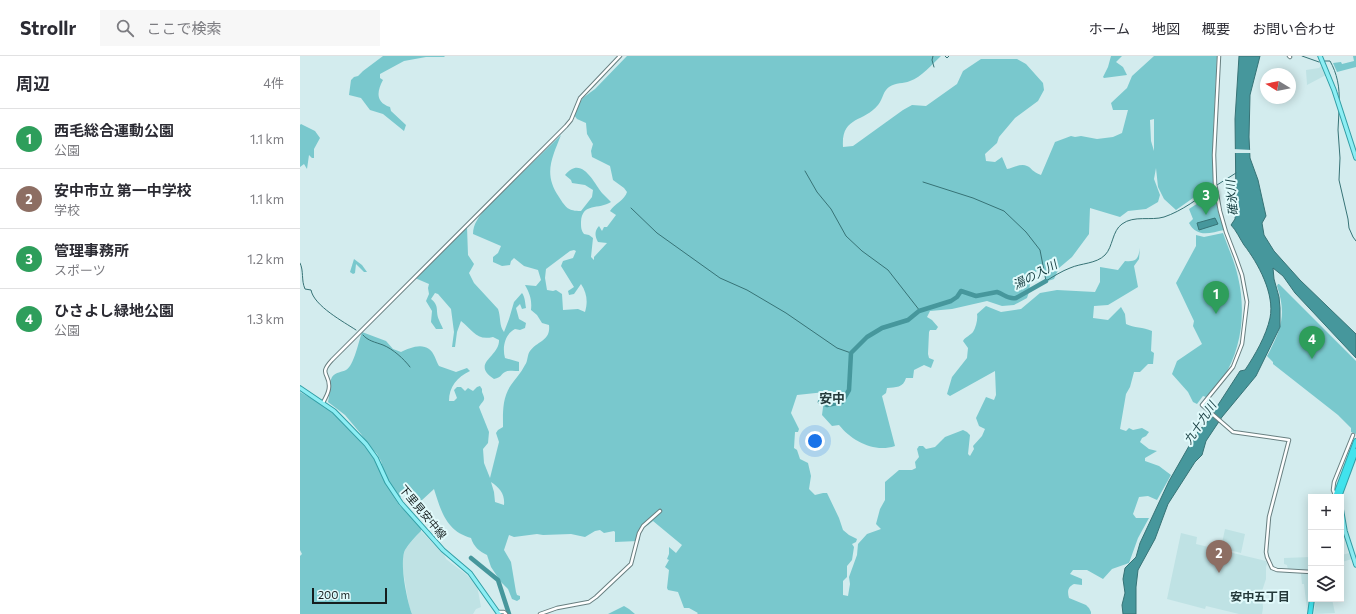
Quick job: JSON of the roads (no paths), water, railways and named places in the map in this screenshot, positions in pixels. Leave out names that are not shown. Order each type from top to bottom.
[{"type":"highway","points":[[1337,494],[1356,441]]},
{"type":"highway","points":[[1337,494],[1356,452]]},
{"type":"highway","points":[[1310,614],[1312,602]]},
{"type":"main road","points":[[1320,56],[1334,90],[1356,158]]},
{"type":"main road","name":"下里見安中線","points":[[300,388],[334,411],[366,444],[376,458],[401,503],[443,550],[470,573],[499,613]]},
{"type":"main road","points":[[1344,525],[1356,565]]},
{"type":"street","points":[[323,403],[329,387],[325,369],[332,360],[566,126],[571,120],[580,98],[620,56]]},
{"type":"street","points":[[1219,56],[1214,155],[1215,186],[1226,231],[1242,275],[1247,302],[1242,344],[1236,362],[1202,404],[1203,407],[1229,430],[1235,433],[1289,440],[1269,517],[1267,528],[1267,557],[1272,568],[1277,570],[1308,572]]},
{"type":"street","points":[[1335,494],[1334,482],[1353,435]]},
{"type":"street","points":[[540,614],[557,608],[584,603],[596,596],[631,564],[639,533],[643,526],[660,511]]},
{"type":"street","points":[[499,613],[504,612],[506,614]]},
{"type":"waterway","points":[[933,56],[932,60],[934,67]]},
{"type":"waterway","points":[[945,56],[947,58],[949,56]]},
{"type":"waterway","points":[[1302,56],[1319,62]]},
{"type":"waterway","points":[[1325,61],[1330,61],[1334,70],[1339,91],[1339,102]]},
{"type":"waterway","points":[[1339,111],[1339,180],[1349,228],[1356,241]]},
{"type":"waterway","points":[[805,171],[817,192],[831,209],[846,236],[862,251],[888,270],[920,311]]},
{"type":"waterway","name":"湯の入川","points":[[1217,185],[1236,173]]},
{"type":"waterway","name":"湯の入川","points":[[923,182],[973,198],[1004,211],[1026,232],[1040,250],[1046,281],[1074,266],[1093,262],[1101,258],[1108,252],[1116,231],[1127,221],[1164,217],[1190,204],[1214,187]]},
{"type":"waterway","points":[[631,208],[657,233],[720,278],[747,290],[786,313],[837,348],[851,353]]},
{"type":"waterway","points":[[300,263],[305,289],[311,290],[313,296],[323,308],[356,330]]},
{"type":"waterway","name":"湯の入川","points":[[820,402],[827,405],[842,402],[849,390],[851,353],[867,337],[882,328],[908,320],[919,311],[951,301],[957,297],[961,291],[976,296],[997,292],[1008,298],[1016,298],[1046,281]]},
{"type":"waterway","points":[[363,335],[369,340],[391,349],[410,367]]},
{"type":"waterway","points":[[471,558],[498,580],[509,614]]},
{"type":"place","name":"管理事務所","points":[[1206,215]]},
{"type":"place","name":"西毛総合運動公園","points":[[1216,314]]},
{"type":"place","name":"ひさよし緑地公園","points":[[1312,359]]},
{"type":"place","name":"安中市立 第一中学校","points":[[1219,573]]},
{"type":"district","name":"安中","points":[[832,398]]},
{"type":"district","name":"安中五丁目","points":[[1260,597]]},
{"type":"water label","name":"碓氷川","points":[[1232,198]]},
{"type":"water label","name":"九十九川","points":[[1200,423]]}]
